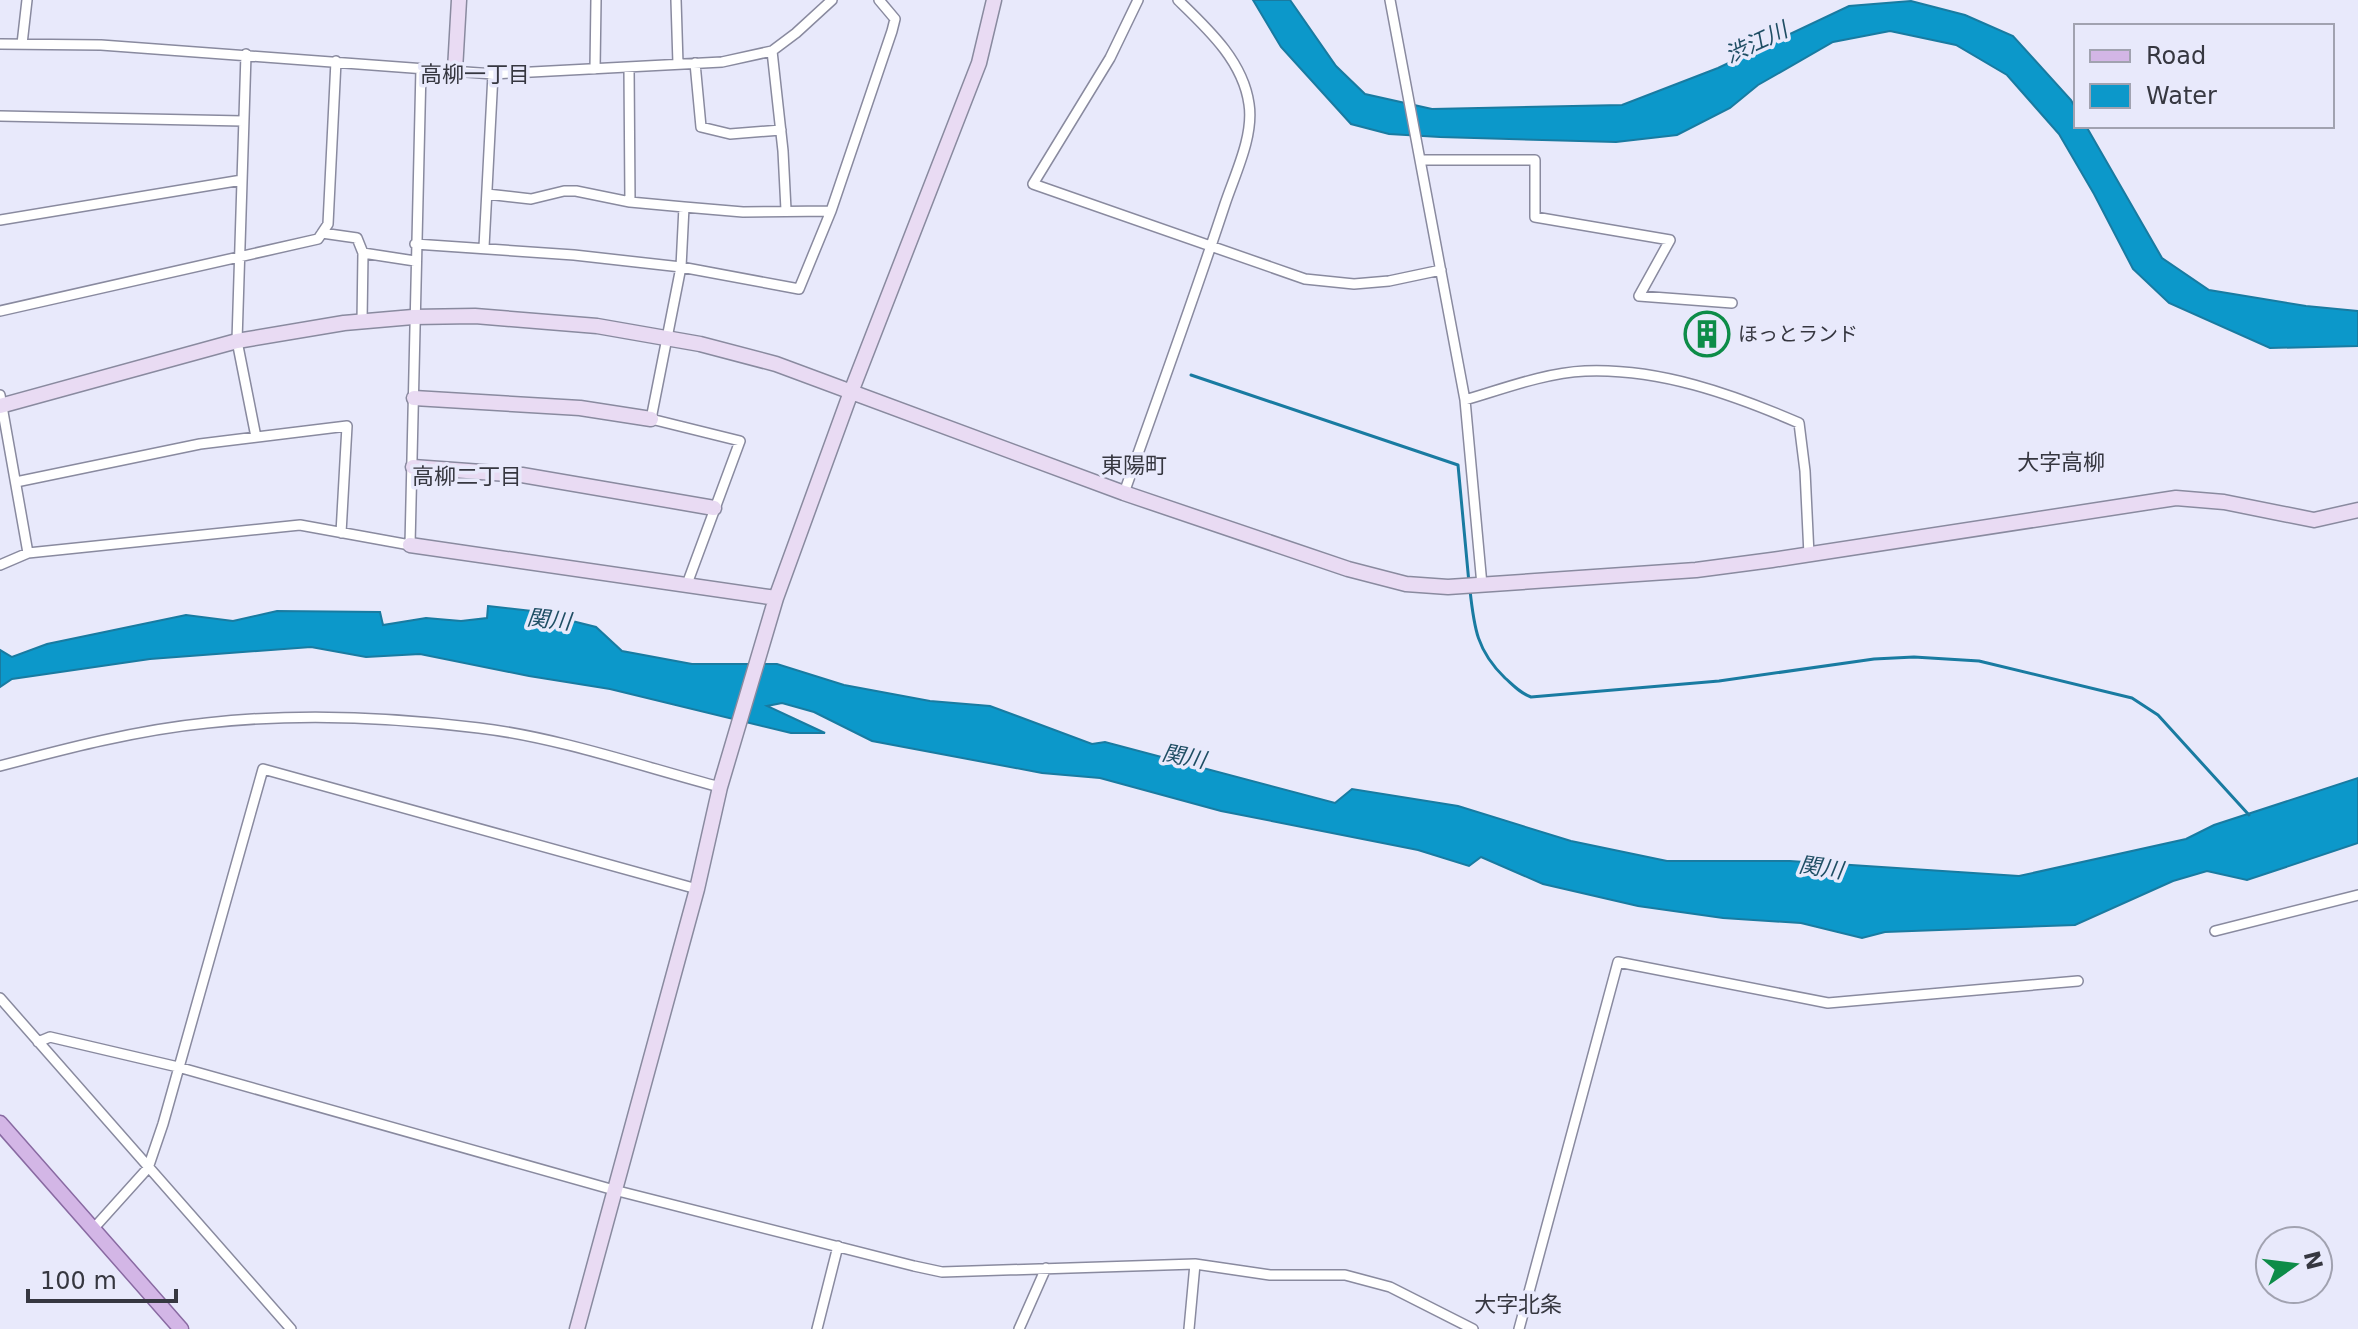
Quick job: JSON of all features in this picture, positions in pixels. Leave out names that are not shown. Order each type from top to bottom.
[{"type":"main road","points":[[0,1123],[181,1329]]},
{"type":"street","points":[[22,44],[27,0]]},
{"type":"street","points":[[455,70],[459,0]]},
{"type":"street","points":[[595,69],[596,0]]},
{"type":"street","points":[[676,0],[678,64]]},
{"type":"street","points":[[0,44],[101,45],[493,74],[595,69],[722,62],[772,51],[832,0]]},
{"type":"street","points":[[415,244],[484,247],[681,267],[799,289],[831,211],[892,31],[895,19],[879,0]]},
{"type":"street","points":[[577,1329],[697,889],[720,787],[774,603],[851,392],[979,63],[994,0]]},
{"type":"street","points":[[1138,0],[1110,58],[1033,184],[1305,279],[1354,284],[1389,281],[1441,270]]},
{"type":"street","points":[[1124,493],[1211,247],[1251,115],[1244,81],[1223,47],[1178,0]]},
{"type":"street","points":[[1390,0],[1465,400],[1482,585]]},
{"type":"street","points":[[772,51],[786,210]]},
{"type":"street","points":[[246,54],[237,341],[256,437]]},
{"type":"street","points":[[0,311],[318,239],[328,224],[336,61]]},
{"type":"street","points":[[695,63],[701,127],[730,134],[781,130]]},
{"type":"street","points":[[629,67],[630,202]]},
{"type":"street","points":[[410,545],[421,68]]},
{"type":"street","points":[[484,247],[493,74]]},
{"type":"street","points":[[0,116],[243,121]]},
{"type":"street","points":[[1420,160],[1535,160],[1535,217],[1670,240],[1639,296],[1732,303]]},
{"type":"street","points":[[0,220],[242,180]]},
{"type":"street","points":[[487,194],[531,199],[576,191],[630,202],[743,212],[831,211]]},
{"type":"street","points":[[651,419],[681,267],[684,207]]},
{"type":"street","points":[[322,233],[357,238],[363,253],[362,322]]},
{"type":"street","points":[[363,253],[415,261]]},
{"type":"street","points":[[28,553],[1,402],[280,332],[413,317],[475,316],[597,326],[667,337],[776,364],[1124,493],[1348,569],[1406,584],[1448,587],[1696,570],[2176,498],[2224,502],[2314,520],[2358,510]]},
{"type":"street","points":[[1465,400],[1551,376],[1584,371],[1623,373],[1664,378],[1717,392],[1799,423],[1809,555]]},
{"type":"street","points":[[414,398],[580,408],[651,419],[740,441],[687,584]]},
{"type":"street","points":[[16,482],[200,444],[347,426],[341,533]]},
{"type":"street","points":[[413,467],[522,475],[714,508]]},
{"type":"street","points":[[0,565],[28,553],[300,525],[410,545],[687,584],[774,603]]},
{"type":"street","points":[[0,766],[100,740],[157,730],[223,722],[329,719],[480,728],[525,736],[720,787]]},
{"type":"street","points":[[94,1228],[148,1168],[263,769],[697,889]]},
{"type":"street","points":[[2215,931],[2358,895]]},
{"type":"street","points":[[1519,1329],[1618,962],[1828,1003],[2078,981]]},
{"type":"street","points":[[0,998],[291,1329]]},
{"type":"street","points":[[38,1042],[50,1037],[178,1067],[614,1190],[942,1272],[1149,1268],[1195,1264],[1270,1275],[1345,1275],[1390,1287],[1473,1329]]},
{"type":"street","points":[[817,1329],[838,1246]]},
{"type":"street","points":[[1189,1329],[1195,1264]]},
{"type":"street","points":[[1019,1329],[1046,1268]]},
{"type":"water","points":[[1253,0],[1290,0],[1336,66],[1365,94],[1432,109],[1622,105],[1718,68],[1849,6],[1911,1],[1965,15],[2013,36],[2071,100],[2074,105],[2074,128],[2087,128],[2162,258],[2209,290],[2358,311],[2358,346],[2270,348],[2169,303],[2133,269],[2059,134],[2007,75],[1956,45],[1890,31],[1833,42],[1758,85],[1730,108],[1677,135],[1616,142],[1389,134],[1351,124],[1281,47]]},
{"type":"water","name":"関川","points":[[488,606],[532,611],[596,627],[622,651],[692,664],[777,664],[844,685],[930,701],[990,706],[1092,744],[1105,742],[1335,803],[1352,789],[1458,806],[1571,841],[1667,861],[1790,861],[2019,876],[2186,839],[2214,825],[2358,778],[2358,843],[2247,880],[2207,871],[2173,881],[2075,925],[1885,932],[1862,938],[1801,923],[1723,918],[1638,906],[1543,884],[1481,857],[1469,866],[1418,850],[1221,811],[1100,778],[1042,773],[872,741],[814,712],[782,703],[767,706],[825,733],[791,733],[610,689],[420,654],[366,657],[311,647],[150,659],[12,679],[0,687],[0,650],[12,657],[47,644],[186,615],[233,621],[277,611],[380,612],[383,625],[426,618],[461,621],[487,618]]},
{"type":"waterway","points":[[1191,375],[1458,465],[1469,583]]},
{"type":"waterway","points":[[1470,590],[1475,627],[1488,658],[1511,684],[1531,697],[1719,681],[1874,659],[1914,657],[1979,661],[2132,698],[2158,715],[2249,815]]},
{"type":"place","name":"ほっとランド","points":[[1707,334]]},
{"type":"district","name":"高柳一丁目","points":[[475,74]]},
{"type":"district","name":"大字高柳","points":[[2061,462]]},
{"type":"district","name":"東陽町","points":[[1134,465]]},
{"type":"district","name":"高柳二丁目","points":[[467,476]]},
{"type":"district","name":"大字北条","points":[[1518,1304]]},
{"type":"water label","name":"渋江川","points":[[1756,42]]}]
